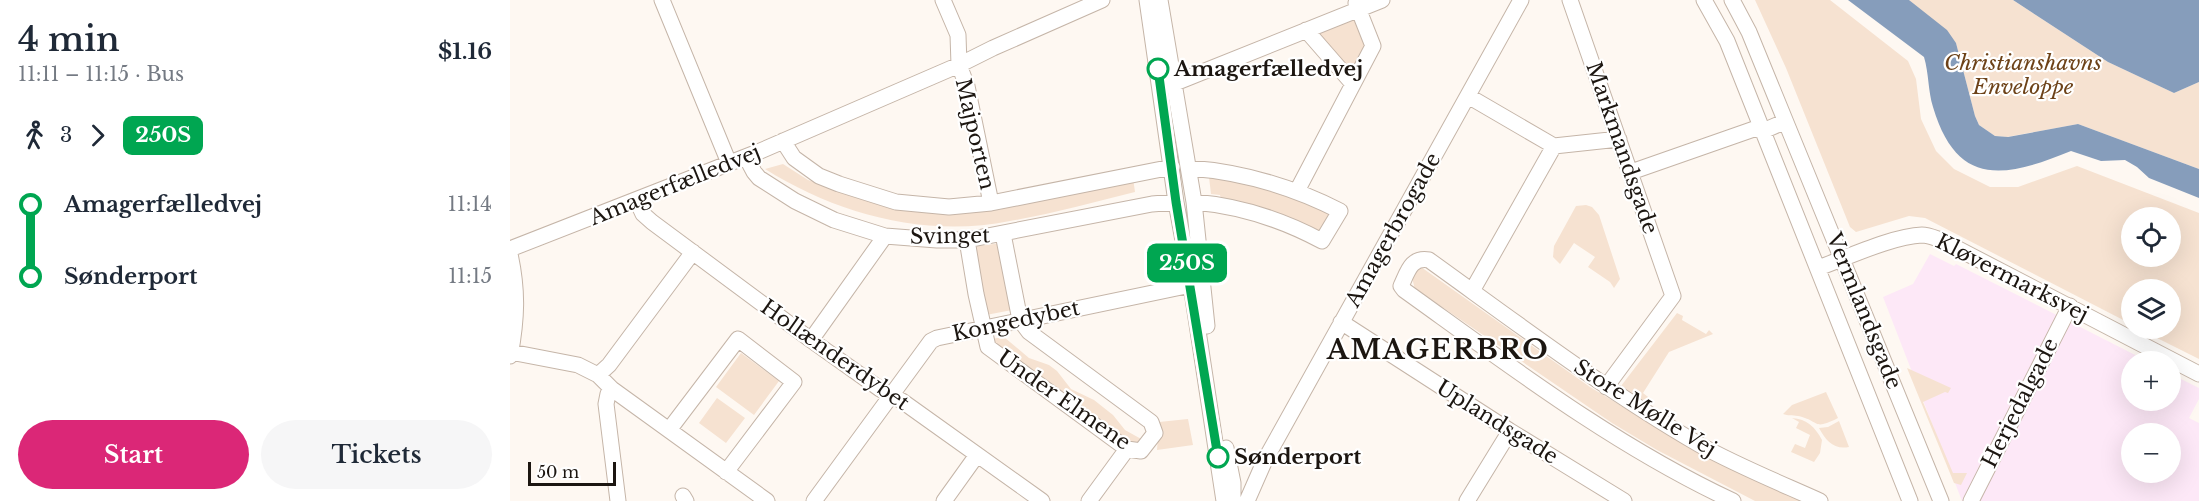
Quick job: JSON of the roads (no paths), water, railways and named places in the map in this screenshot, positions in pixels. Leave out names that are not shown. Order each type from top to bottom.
[{"type":"street","points":[[662,0],[729,163]]},
{"type":"street","name":"Majporten","points":[[943,0],[958,35],[959,65],[968,86],[991,203]]},
{"type":"street","name":"Amagerfælledvej","points":[[510,249],[746,157],[1102,0]]},
{"type":"street","points":[[1147,0],[1176,202],[1224,501]]},
{"type":"street","points":[[1160,0],[1189,168],[1208,337],[1233,483],[1234,501]]},
{"type":"street","points":[[1175,83],[1306,30],[1357,5],[1382,0]]},
{"type":"street","name":"Amagerbrogade","points":[[1247,501],[1265,460],[1521,0]]},
{"type":"street","name":"Markmandsgade","points":[[1570,0],[1673,296],[1606,387]]},
{"type":"street","name":"Vermlandsgade","points":[[1704,0],[1727,40],[1910,501]]},
{"type":"street","name":"Vermlandsgade","points":[[1732,0],[1749,32],[1941,501]]},
{"type":"street","points":[[1297,190],[1373,46],[1357,5]]},
{"type":"street","points":[[1306,30],[1353,84]]},
{"type":"street","points":[[1468,96],[1554,146],[1619,139]]},
{"type":"street","points":[[1631,172],[1752,130],[1763,131],[1785,122]]},
{"type":"street","name":"Svinget","points":[[783,141],[794,158],[819,176],[869,195],[896,202],[949,207],[991,203],[1172,167]]},
{"type":"street","points":[[1473,291],[1554,146]]},
{"type":"street","name":"Svinget","points":[[746,157],[759,178],[795,201],[834,219],[885,236],[968,240],[1152,204],[1176,202]]},
{"type":"street","points":[[1189,168],[1244,175],[1297,190],[1340,211],[1322,241],[1256,212],[1194,202]]},
{"type":"street","name":"Hollænderdybet","points":[[637,201],[643,214],[811,340],[1042,501]]},
{"type":"street","name":"Under Elmene","points":[[968,240],[988,347],[1127,448],[1141,451],[1155,432],[1151,422],[1029,332],[1020,320],[1003,234]]},
{"type":"street","name":"Kløvermarksvej","points":[[1818,268],[1896,240],[1922,235],[1929,236],[1941,240],[2199,374]]},
{"type":"street","points":[[811,340],[885,236]]},
{"type":"street","points":[[598,375],[609,365],[693,252]]},
{"type":"street","points":[[510,254],[516,280],[517,301],[510,354],[578,365],[598,375],[612,389],[767,501]]},
{"type":"street","name":"Store Mølle Vej","points":[[1733,501],[1691,481],[1576,412],[1404,290],[1401,286],[1414,262],[1420,259],[1429,260],[1606,387],[1703,446],[1820,501]]},
{"type":"street","name":"Kongedybet","points":[[814,501],[931,341],[1191,285]]},
{"type":"street","name":"Herjedalgade","points":[[1971,501],[2070,306]]},
{"type":"street","name":"Uplandsgade","points":[[1341,322],[1510,431],[1601,495],[1624,501]]},
{"type":"street","points":[[669,430],[738,339],[794,382],[726,472]]},
{"type":"street","points":[[612,389],[608,394],[606,404],[618,501]]},
{"type":"street","points":[[1467,501],[1510,431]]},
{"type":"street","points":[[1090,500],[1127,448]]},
{"type":"street","points":[[944,501],[977,455]]},
{"type":"street","name":"Amagerbrogade","points":[[1234,501],[1265,460]]},
{"type":"water","points":[[1848,0],[1909,0],[1947,30],[1956,43],[1979,125],[1995,136],[2008,137],[2078,124],[2199,169],[2199,198],[2149,178],[2125,160],[2101,161],[2071,151],[2025,167],[2005,170],[1986,170],[1970,164],[1955,152],[1943,133],[1931,101],[1924,57]]},
{"type":"water","points":[[2013,0],[2199,0],[2199,82],[2174,93],[2108,62]]},
{"type":"place","name":"Amagerfælledvej","points":[[1158,69]]},
{"type":"place","name":"Sønderport","points":[[1218,457]]},
{"type":"district","name":"AMAGERBRO","points":[[1438,350]]},
{"type":"park label","name":"Christianshavns Enveloppe","points":[[2023,75]]}]
